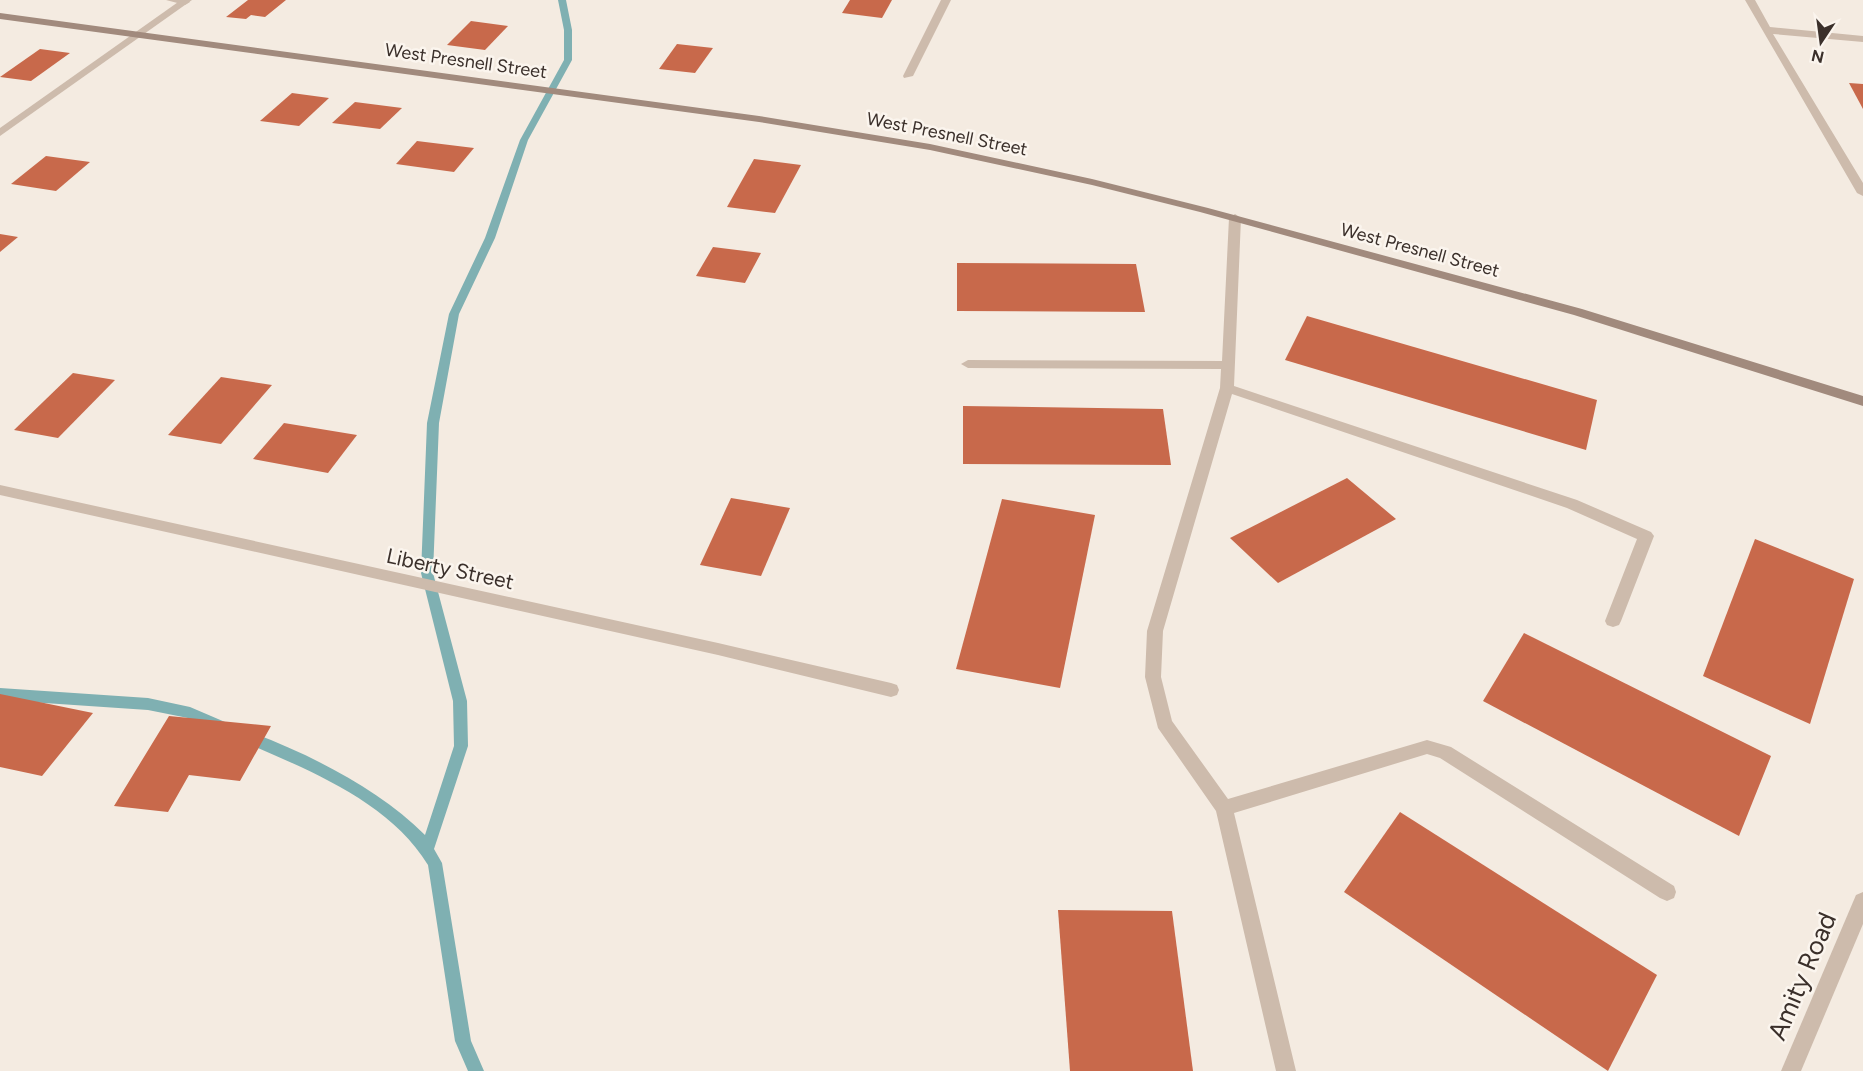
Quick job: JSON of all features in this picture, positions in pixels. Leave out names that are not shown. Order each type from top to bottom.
[{"type":"main road","name":"West Presnell Street","points":[[0,16],[759,119],[887,140],[1092,182],[1234,218],[1578,312],[1863,401]]},
{"type":"street","points":[[171,0],[186,1]]},
{"type":"street","points":[[908,76],[946,0]]},
{"type":"street","points":[[1750,0],[1863,193]]},
{"type":"street","points":[[0,133],[186,1]]},
{"type":"street","points":[[1766,30],[1863,39]]},
{"type":"street","points":[[1234,218],[1227,388],[1155,631],[1153,677],[1164,723],[1224,808],[1286,1071]]},
{"type":"street","points":[[968,364],[1228,365]]},
{"type":"street","points":[[1227,388],[1572,504],[1647,536],[1613,621]]},
{"type":"street","name":"Liberty Street","points":[[0,490],[729,651],[891,690]]},
{"type":"street","points":[[1224,808],[1427,747],[1445,752],[1667,892]]},
{"type":"street","name":"Amity Road","points":[[1791,1071],[1863,901]]},
{"type":"building","points":[[248,0],[286,0],[265,17],[251,15],[246,19],[226,17]]},
{"type":"building","points":[[850,0],[892,0],[882,18],[842,13]]},
{"type":"building","points":[[471,21],[508,26],[485,50],[447,45]]},
{"type":"building","points":[[677,44],[713,48],[695,73],[659,69]]},
{"type":"building","points":[[40,49],[70,53],[31,81],[0,77]]},
{"type":"building","points":[[1849,83],[1863,84],[1863,109]]},
{"type":"building","points":[[292,93],[329,98],[299,126],[260,121]]},
{"type":"building","points":[[355,102],[402,108],[380,129],[332,123]]},
{"type":"building","points":[[417,141],[474,148],[454,172],[396,164]]},
{"type":"building","points":[[46,156],[90,162],[56,191],[11,184]]},
{"type":"building","points":[[754,159],[801,165],[775,213],[727,207]]},
{"type":"building","points":[[0,234],[18,237],[0,252]]},
{"type":"building","points":[[713,247],[761,253],[745,283],[696,276]]},
{"type":"building","points":[[957,263],[1136,264],[1145,312],[957,311]]},
{"type":"building","points":[[1307,316],[1597,400],[1586,450],[1285,360]]},
{"type":"building","points":[[73,373],[115,380],[58,438],[14,430]]},
{"type":"building","points":[[221,377],[272,385],[221,444],[168,435]]},
{"type":"building","points":[[963,406],[1163,409],[1171,465],[963,464]]},
{"type":"building","points":[[284,423],[357,435],[328,473],[253,459]]},
{"type":"building","points":[[1347,478],[1396,519],[1278,583],[1230,538]]},
{"type":"building","points":[[731,498],[790,508],[761,576],[700,565]]},
{"type":"building","points":[[1002,499],[1095,515],[1060,688],[956,669]]},
{"type":"building","points":[[1755,539],[1854,579],[1810,724],[1703,676]]},
{"type":"building","points":[[1524,633],[1771,756],[1739,836],[1483,701]]},
{"type":"building","points":[[0,694],[93,713],[42,776],[0,767]]},
{"type":"building","points":[[169,716],[271,726],[240,781],[189,775],[168,812],[114,806]]},
{"type":"building","points":[[1400,812],[1657,975],[1608,1071],[1344,892]]},
{"type":"building","points":[[1058,910],[1172,911],[1193,1071],[1070,1071]]},
{"type":"waterway","points":[[428,847],[461,746],[460,701],[427,573],[433,423],[454,314],[490,238],[524,140],[568,60],[568,30],[562,0]]},
{"type":"waterway","points":[[0,694],[148,704],[190,713],[220,726]]},
{"type":"waterway","points":[[247,737],[324,772],[353,788],[404,823],[423,843],[435,863],[463,1041],[476,1071]]}]
